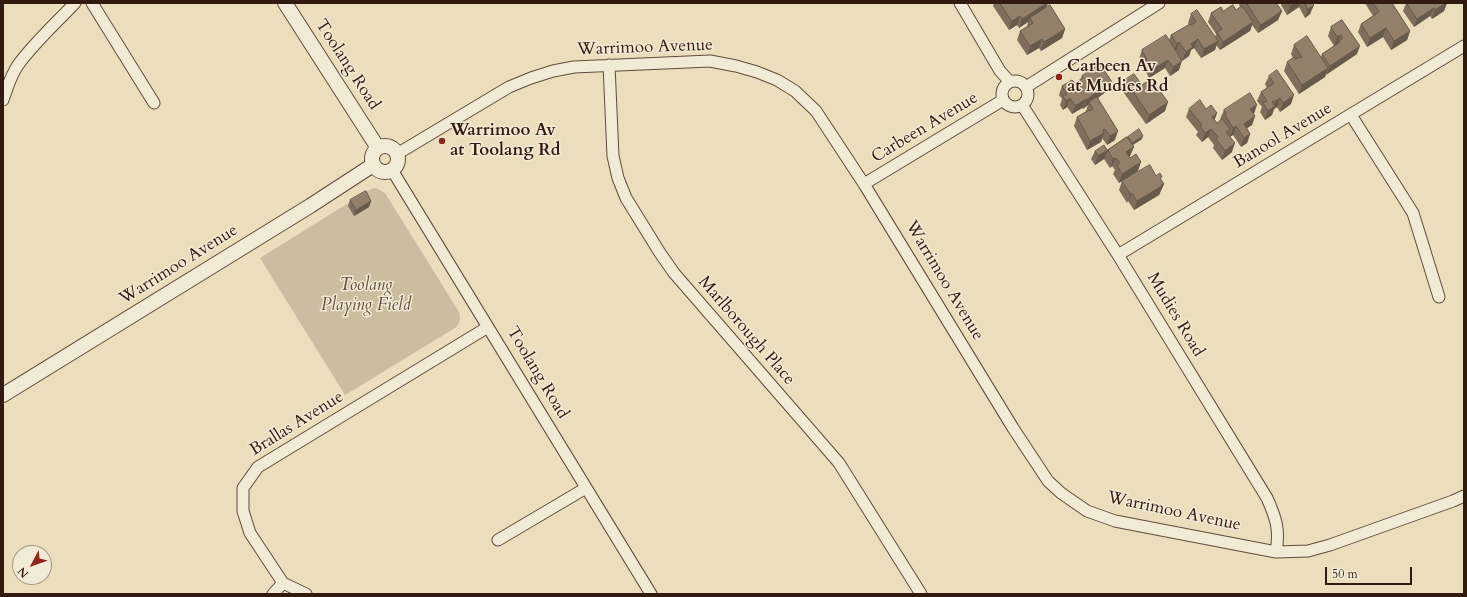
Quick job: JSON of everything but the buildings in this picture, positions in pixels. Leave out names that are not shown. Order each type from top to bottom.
[{"type":"street","points":[[3,100],[17,66],[75,3]]},
{"type":"street","points":[[92,3],[154,102]]},
{"type":"street","name":"Toolang Road","points":[[285,3],[378,148]]},
{"type":"street","points":[[960,3],[1000,70],[1010,82]]},
{"type":"street","points":[[1026,87],[1159,3]]},
{"type":"street","name":"Banool Avenue","points":[[1118,255],[1464,46]]},
{"type":"street","name":"Warrimoo Avenue","points":[[397,154],[509,87],[553,71],[574,67],[710,61],[736,66],[777,80],[794,91],[816,111],[864,184],[1013,428],[1048,481],[1061,493],[1087,511],[1115,521],[1276,552],[1308,551],[1330,545],[1464,496]]},
{"type":"street","name":"Marlborough Place","points":[[609,65],[613,156],[618,178],[626,198],[674,273],[839,463],[921,594]]},
{"type":"street","points":[[1010,82],[1019,82],[1026,87],[1028,91],[1027,99],[1018,107],[1010,106],[1003,100],[1002,92],[1006,84],[1010,82]]},
{"type":"street","name":"Carbeen Avenue","points":[[864,184],[1003,100]]},
{"type":"street","name":"Mudies Road","points":[[1022,105],[1118,255],[1267,498],[1278,526],[1278,542],[1276,552]]},
{"type":"street","points":[[1351,115],[1413,213],[1440,296]]},
{"type":"street","points":[[387,146],[395,150],[397,154],[398,162],[392,170],[386,173],[378,171],[373,165],[371,159],[372,154],[378,148],[387,146]]},
{"type":"street","name":"Warrimoo Avenue","points":[[3,395],[310,206],[373,165]]},
{"type":"street","name":"Toolang Road","points":[[392,170],[651,594]]},
{"type":"street","name":"Brallas Avenue","points":[[283,583],[250,533],[243,511],[243,488],[258,466],[488,326]]},
{"type":"street","points":[[498,540],[586,488]]},
{"type":"street","points":[[273,594],[283,583],[306,594]]},
{"type":"green space","name":"Toolang Playing Field","points":[[376,188],[385,193],[459,312],[460,319],[455,328],[345,395],[260,258],[371,189]]},
{"type":"place","name":"Carbeen Av at Mudies Rd","points":[[1059,77]]},
{"type":"place","name":"Warrimoo Av at Toolang Rd","points":[[442,141]]}]
